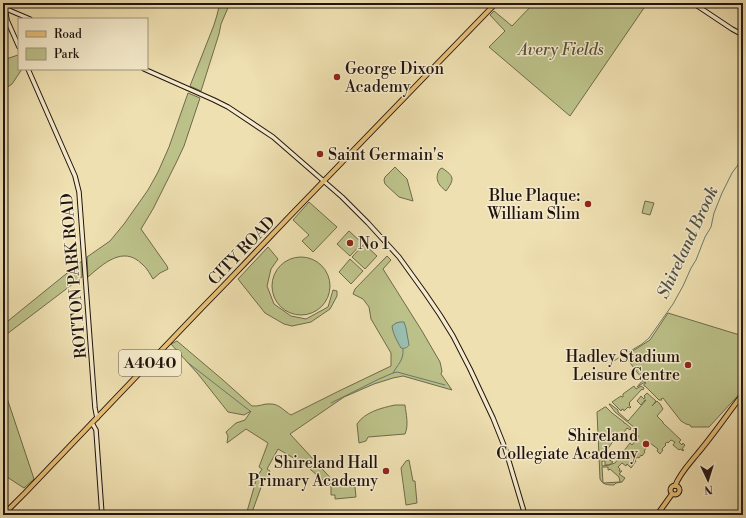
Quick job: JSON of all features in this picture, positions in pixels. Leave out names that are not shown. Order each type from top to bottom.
[{"type":"main road","name":"CITY ROAD","points":[[3,515],[496,3]]},
{"type":"main road","points":[[693,3],[743,35]]},
{"type":"main road","points":[[4,8],[28,18]]},
{"type":"main road","points":[[4,8],[7,20],[18,45]]},
{"type":"main road","name":"ROTTON PARK ROAD","points":[[28,70],[78,185],[97,418]]},
{"type":"main road","points":[[146,70],[228,107],[274,137],[358,212],[395,253],[433,304],[450,331],[481,392],[493,418],[504,448],[525,515]]},
{"type":"main road","points":[[672,494],[670,491],[671,488],[675,486],[686,468],[743,394]]},
{"type":"main road","points":[[92,423],[96,430],[102,515]]},
{"type":"main road","points":[[657,515],[672,494],[679,492],[678,488],[675,486]]},
{"type":"green space","points":[[220,3],[230,3],[221,24],[201,91],[190,86],[214,25]]},
{"type":"green space","name":"Avery Fields","points":[[534,3],[643,3],[646,5],[570,116],[489,47],[505,31],[490,15],[494,11],[512,26]]},
{"type":"green space","points":[[18,55],[18,70],[21,70],[12,84],[3,90],[3,60]]},
{"type":"green space","points":[[188,93],[200,98],[184,146],[153,209],[141,229],[168,269],[153,279],[142,264],[128,256],[121,256],[107,262],[88,277],[87,257],[110,241],[148,190],[158,172],[169,147]]},
{"type":"green space","points":[[395,167],[407,179],[413,201],[399,197],[385,184],[385,177]]},
{"type":"green space","points":[[442,168],[449,173],[452,178],[452,181],[446,191],[439,184],[437,178],[438,172]]},
{"type":"green space","points":[[645,201],[654,203],[650,215],[642,213]]},
{"type":"green space","points":[[309,202],[337,227],[313,252],[302,241],[309,235],[293,220]]},
{"type":"green space","name":"No 1","points":[[349,231],[362,243],[350,256],[337,244]]},
{"type":"green space","points":[[364,244],[377,256],[365,269],[352,257]]},
{"type":"green space","points":[[268,247],[278,259],[271,269],[267,286],[274,304],[291,316],[306,319],[328,307],[333,290],[337,291],[337,296],[330,309],[311,322],[292,326],[284,324],[265,313],[238,279]]},
{"type":"green space","points":[[387,256],[391,260],[383,269],[440,362],[442,371],[441,374],[452,390],[403,376],[374,384],[344,397],[290,434],[337,485],[355,487],[356,497],[335,499],[335,495],[331,495],[331,487],[304,464],[278,449],[267,469],[270,471],[266,481],[263,482],[251,515],[246,515],[257,477],[262,469],[259,467],[268,443],[246,429],[227,443],[228,436],[226,432],[236,423],[245,420],[251,411],[244,415],[228,412],[198,374],[171,344],[177,341],[252,406],[274,404],[291,415],[391,366],[391,353],[371,319],[369,307],[363,299],[353,294],[355,289]]},
{"type":"green space","points":[[295,257],[307,257],[322,265],[330,280],[330,292],[322,307],[307,315],[295,315],[280,307],[272,292],[272,280],[280,265]]},
{"type":"green space","points":[[350,259],[363,271],[351,284],[339,272]]},
{"type":"green space","points":[[82,261],[82,277],[3,337],[3,325]]},
{"type":"green space","name":"Hadley Stadium Leisure Centre","points":[[668,313],[743,336],[743,390],[709,427],[691,427],[690,425],[681,421],[663,398],[661,399],[662,400],[659,400],[644,386],[646,383],[645,382],[637,387],[643,380],[625,356],[650,340]]},
{"type":"green space","points":[[3,386],[34,479],[24,488],[7,477],[3,480]]},
{"type":"green space","points":[[634,386],[636,389],[641,386],[644,388],[629,403],[630,408],[628,407],[624,411],[622,409],[621,411],[612,402],[621,396],[623,397],[623,394]]},
{"type":"green space","points":[[647,393],[656,401],[652,406],[657,401],[663,409],[657,416],[681,440],[679,442],[682,445],[683,443],[685,445],[682,449],[684,450],[683,451],[680,449],[679,450],[673,445],[675,442],[671,440],[665,444],[666,445],[660,454],[657,451],[658,449],[650,443],[642,456],[641,455],[639,458],[637,457],[631,468],[627,464],[626,466],[622,463],[618,467],[620,469],[619,471],[622,471],[619,474],[625,478],[622,482],[614,485],[604,484],[603,483],[600,479],[597,412],[605,407],[631,428],[630,430],[627,428],[619,439],[611,433],[609,436],[614,440],[604,454],[609,457],[608,459],[613,462],[609,465],[615,463],[630,443],[632,445],[639,436],[633,431],[635,428],[615,412],[609,404],[618,410],[618,412],[628,421],[646,400],[641,405],[637,401],[641,396],[644,399],[644,396]],"holes":[[[602,461],[605,461],[605,465],[609,465],[602,466]],[[602,467],[608,467],[608,470],[610,469],[619,477],[620,482],[603,483]]]},
{"type":"green space","points":[[395,405],[405,405],[407,423],[405,434],[368,437],[366,441],[359,443],[357,424],[360,420],[364,416],[374,411]]},
{"type":"green space","points":[[409,460],[413,481],[415,481],[417,503],[406,505],[401,468],[406,461]]},
{"type":"shaded area","points":[[400,322],[404,322],[409,345],[404,348],[401,348],[394,335],[392,326]]},
{"type":"waterway","name":"Shireland Brook","points":[[612,362],[642,344],[649,338],[673,304],[711,227],[714,213],[722,193],[732,173],[743,158]]},
{"type":"waterway","points":[[393,373],[402,359],[403,349]]},
{"type":"waterway","points":[[187,362],[250,411]]},
{"type":"waterway","name":"Shireland Brook","points":[[331,403],[379,379],[397,372],[445,385]]},
{"type":"place","name":"George Dixon Academy","points":[[337,77]]},
{"type":"place","name":"Saint Germain's","points":[[320,154]]},
{"type":"place","name":"Blue Plaque: William Slim","points":[[588,204]]},
{"type":"place","name":"No 1","points":[[350,243]]},
{"type":"place","name":"Hadley Stadium Leisure Centre","points":[[688,365]]},
{"type":"place","name":"Shireland Collegiate Academy","points":[[646,444]]},
{"type":"place","name":"Shireland Hall Primary Academy","points":[[386,471]]}]
